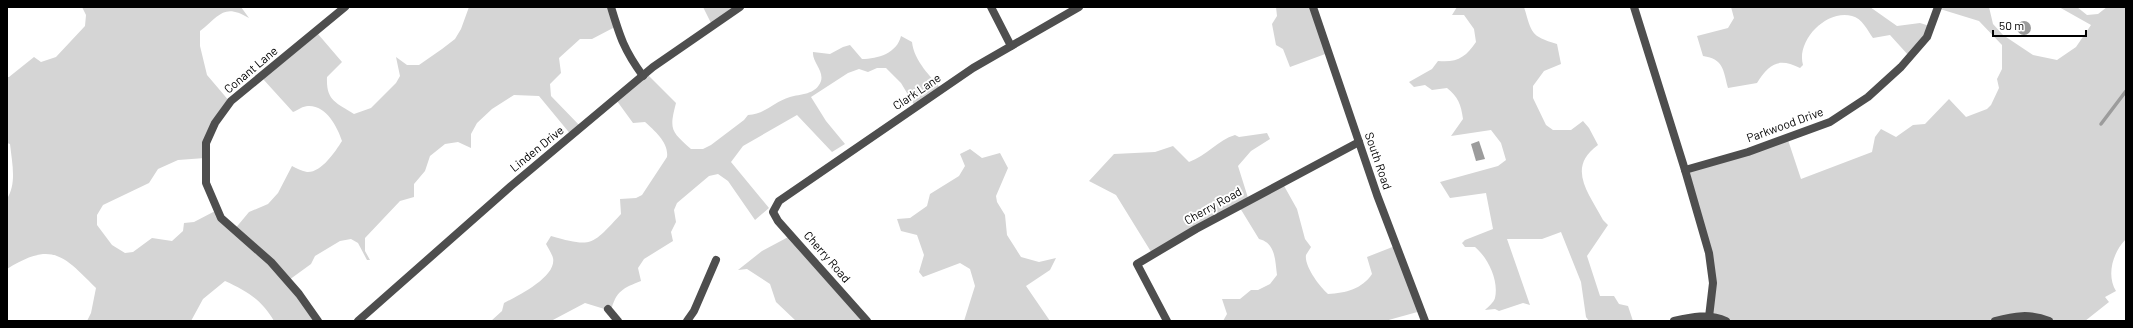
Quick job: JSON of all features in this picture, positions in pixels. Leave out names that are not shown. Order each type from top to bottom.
[{"type":"street","name":"Conant Lane","points":[[318,321],[299,294],[270,262],[221,218],[206,183],[206,143],[215,123],[231,102],[345,7]]},
{"type":"street","points":[[611,7],[618,36],[631,60],[643,76]]},
{"type":"street","name":"Linden Drive","points":[[358,321],[511,186],[643,76],[740,7]]},
{"type":"street","points":[[991,7],[1011,46]]},
{"type":"street","name":"Clark Lane","points":[[776,208],[779,201],[973,68],[1079,7]]},
{"type":"street","name":"South Road","points":[[1314,7],[1359,142],[1424,321]]},
{"type":"street","points":[[1634,7],[1685,170],[1709,253],[1713,283],[1709,317]]},
{"type":"street","name":"Parkwood Drive","points":[[1685,170],[1748,152],[1830,122],[1868,97],[1901,66],[1928,37],[1938,7]]},
{"type":"street","name":"Cherry Road","points":[[1167,321],[1137,264],[1196,229],[1359,142]]},
{"type":"street","name":"Cherry Road","points":[[776,208],[773,212],[778,221],[867,321]]},
{"type":"street","points":[[691,319],[716,260]]},
{"type":"street","points":[[608,309],[618,321]]},
{"type":"street","points":[[1995,321],[2019,315],[2038,316],[2049,321]]},
{"type":"street","points":[[1674,321],[1697,316],[1719,318],[1726,321]]},
{"type":"shaded area","points":[[82,7],[241,7],[249,18],[234,11],[228,11],[218,16],[200,31],[200,46],[207,75],[230,102],[214,127],[205,158],[178,160],[158,169],[149,183],[103,205],[97,215],[97,225],[112,245],[125,253],[133,252],[152,238],[172,241],[183,231],[184,223],[194,222],[217,210],[234,230],[249,212],[268,204],[278,193],[292,166],[305,172],[312,171],[322,166],[336,151],[342,141],[334,123],[325,113],[320,109],[306,106],[293,112],[263,79],[318,34],[342,62],[327,77],[327,85],[330,96],[337,103],[354,114],[371,108],[396,83],[400,76],[396,57],[407,65],[419,65],[455,39],[461,29],[469,7],[612,7],[616,24],[613,28],[592,39],[580,39],[559,58],[561,73],[550,84],[551,96],[581,127],[572,136],[539,96],[514,95],[492,109],[477,123],[471,134],[471,148],[458,142],[445,144],[430,156],[425,171],[414,184],[414,197],[400,201],[365,238],[365,251],[370,260],[367,260],[358,243],[351,239],[340,241],[315,256],[311,264],[289,280],[318,321],[274,321],[264,307],[253,297],[225,281],[203,299],[191,321],[87,321],[91,313],[96,288],[65,260],[46,254],[22,260],[7,269],[7,199],[12,186],[13,166],[10,144],[7,143],[7,77],[34,57],[41,62],[56,57],[85,26],[86,15]]},
{"type":"shaded area","points":[[703,7],[743,7],[712,25]]},
{"type":"shaded area","points":[[1276,7],[1314,7],[1328,53],[1290,67],[1283,49],[1276,45],[1272,24],[1277,16]]},
{"type":"shaded area","points":[[1457,7],[1524,7],[1533,32],[1537,36],[1557,44],[1561,64],[1544,71],[1533,86],[1533,98],[1546,125],[1553,130],[1571,130],[1583,121],[1589,128],[1598,145],[1588,154],[1583,163],[1583,181],[1603,220],[1608,225],[1587,256],[1600,296],[1614,296],[1619,304],[1628,306],[1633,321],[1589,321],[1586,317],[1581,282],[1561,232],[1542,239],[1507,239],[1530,305],[1523,303],[1499,311],[1495,309],[1485,310],[1495,298],[1496,291],[1494,277],[1488,263],[1480,252],[1475,247],[1465,247],[1462,243],[1465,240],[1493,229],[1486,193],[1450,198],[1440,182],[1498,166],[1506,160],[1501,143],[1491,130],[1451,136],[1463,119],[1460,105],[1454,95],[1447,88],[1432,90],[1425,85],[1414,87],[1409,82],[1432,69],[1438,61],[1451,61],[1460,58],[1469,52],[1476,42],[1474,29],[1464,15],[1452,15]]},
{"type":"shaded area","points":[[1731,7],[1870,7],[1897,26],[1920,23],[1933,27],[1909,56],[1890,35],[1873,38],[1856,17],[1842,15],[1832,17],[1823,22],[1809,37],[1804,46],[1802,56],[1803,65],[1800,68],[1786,63],[1775,64],[1761,76],[1757,83],[1728,88],[1722,66],[1710,57],[1703,56],[1697,36],[1728,28],[1734,18]]},
{"type":"shaded area","points":[[1940,7],[1989,7],[1993,24],[2003,35],[2033,55],[2057,60],[2076,47],[2091,25],[2059,7],[2077,7],[2087,15],[2098,14],[2107,7],[2126,7],[2126,239],[2121,244],[2112,264],[2111,271],[2113,285],[2116,291],[2105,297],[2109,302],[2085,321],[2048,321],[2041,318],[1998,321],[1678,321],[1707,317],[1714,283],[1688,170],[1788,140],[1801,179],[1872,152],[1875,137],[1881,129],[1896,137],[1913,125],[1925,124],[1949,99],[1966,117],[1987,109],[1991,105],[1999,88],[1997,79],[2002,69],[2002,45],[1979,21],[1940,9]]},
{"type":"shaded area","points":[[2024,21],[2029,23],[2031,28],[2029,33],[2024,35],[2019,33],[2017,28],[2019,23]]},
{"type":"shaded area","points":[[901,36],[912,42],[916,56],[928,74],[943,91],[916,108],[901,83],[886,68],[877,68],[868,72],[859,69],[848,73],[811,97],[826,121],[845,144],[832,152],[797,115],[743,146],[731,162],[769,208],[755,220],[728,181],[718,174],[709,176],[677,203],[674,210],[676,222],[671,232],[673,241],[644,259],[638,268],[641,281],[621,291],[615,299],[611,311],[585,303],[551,321],[491,321],[502,311],[504,303],[535,285],[549,272],[553,265],[553,258],[546,244],[551,236],[576,242],[591,241],[597,238],[621,214],[620,199],[636,198],[642,195],[667,157],[664,142],[657,133],[645,122],[633,123],[617,101],[648,75],[676,103],[672,125],[676,134],[691,149],[703,149],[711,145],[744,120],[748,115],[765,110],[784,99],[812,91],[819,86],[821,81],[821,73],[814,59],[813,52],[830,54],[850,45],[862,59],[874,58],[891,51],[899,42]]},
{"type":"shaded area","points":[[1267,133],[1270,139],[1251,151],[1238,166],[1249,201],[1283,184],[1297,209],[1305,239],[1311,247],[1306,255],[1307,265],[1321,286],[1328,294],[1341,293],[1358,287],[1372,274],[1367,257],[1395,246],[1421,311],[1385,321],[1223,321],[1227,314],[1222,299],[1240,299],[1251,290],[1258,290],[1270,284],[1277,275],[1272,248],[1265,241],[1259,239],[1240,208],[1153,255],[1116,195],[1089,181],[1114,154],[1155,152],[1173,146],[1189,162],[1201,156],[1229,137],[1235,135],[1239,137]]},
{"type":"shaded area","points":[[1479,141],[1485,159],[1476,161],[1471,144]]},
{"type":"shaded area","points":[[970,149],[982,158],[1000,153],[1008,168],[996,196],[997,202],[1005,215],[1007,235],[1021,257],[1039,262],[1056,258],[1050,270],[1026,286],[1050,321],[964,321],[975,286],[970,269],[960,263],[923,277],[919,272],[924,255],[917,235],[901,231],[897,219],[910,218],[927,206],[930,194],[959,176],[965,166],[960,154]]},
{"type":"shaded area","points":[[792,235],[867,321],[796,321],[776,302],[770,284],[747,269],[738,270],[762,251]]},
{"type":"waterway","points":[[2101,124],[2126,91]]}]
